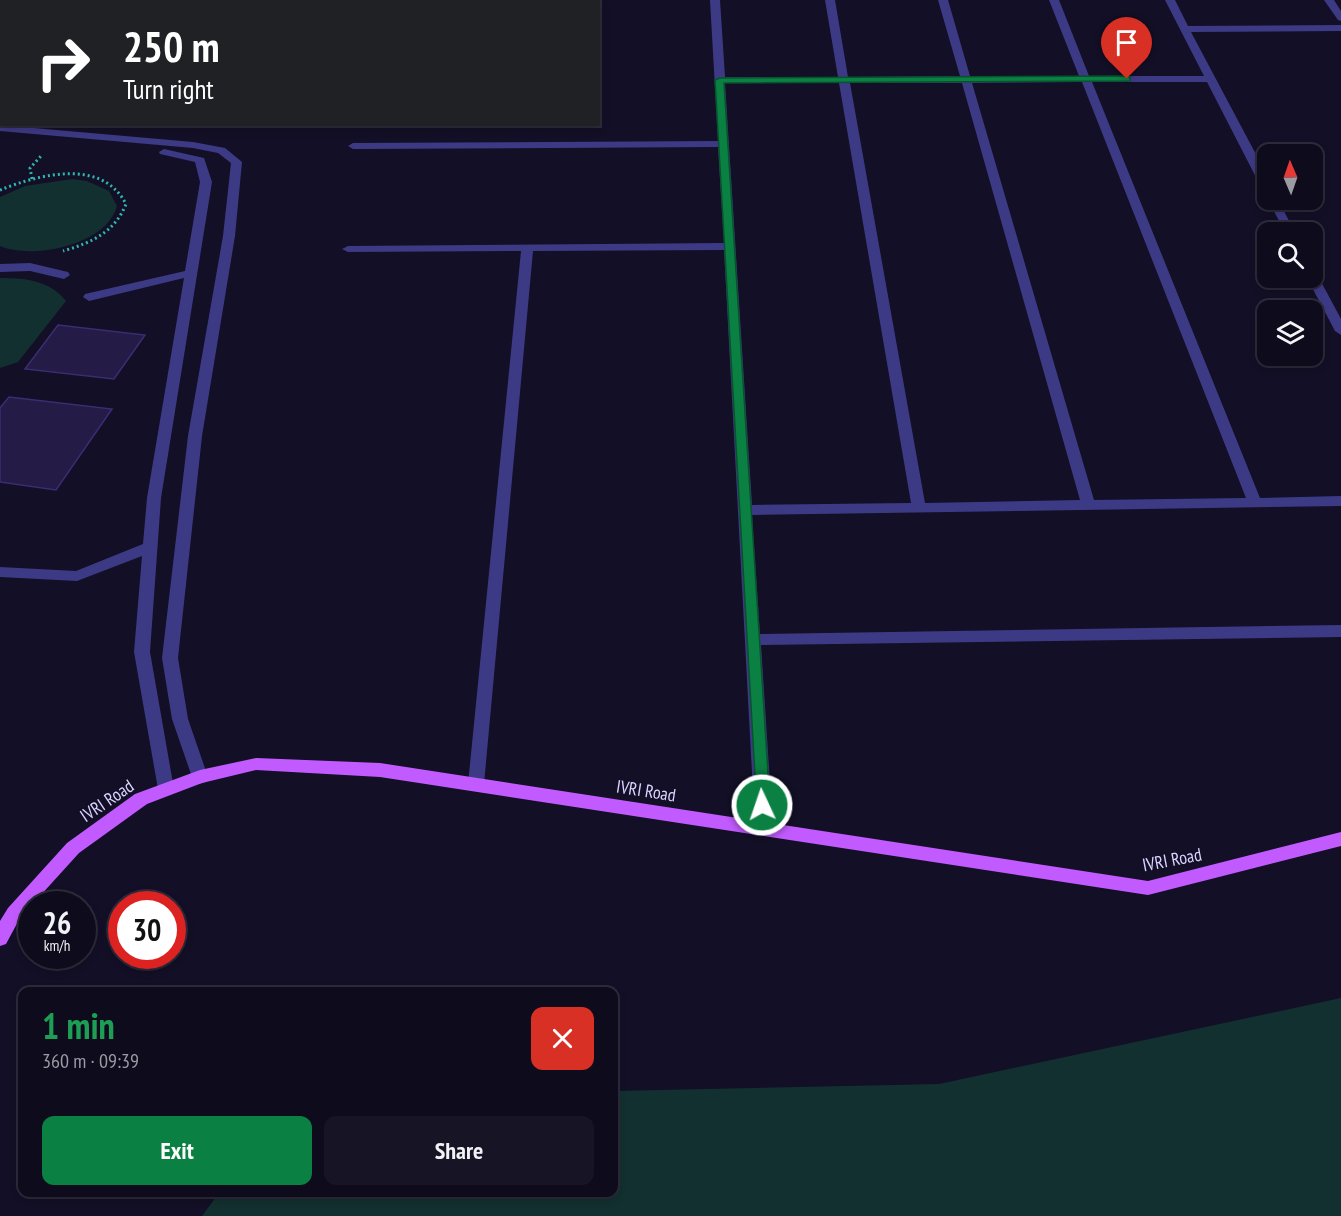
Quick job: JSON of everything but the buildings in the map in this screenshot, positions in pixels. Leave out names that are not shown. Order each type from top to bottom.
[{"type":"main road","name":"IVRI Road","points":[[0,938],[14,913],[73,848],[141,799],[200,777],[256,764],[380,770],[1148,888],[1341,839]]},
{"type":"street","points":[[715,0],[764,829]]},
{"type":"street","points":[[830,0],[919,508]]},
{"type":"street","points":[[943,0],[1088,505]]},
{"type":"street","points":[[1054,0],[1255,503]]},
{"type":"street","points":[[1170,0],[1257,168]]},
{"type":"street","points":[[1329,0],[1341,18]]},
{"type":"street","points":[[1185,29],[1341,28]]},
{"type":"street","points":[[720,80],[1211,79]]},
{"type":"street","points":[[0,128],[193,145],[220,150],[237,162],[229,236],[195,436],[170,658],[180,719],[200,777]]},
{"type":"street","points":[[0,139],[175,153],[200,160],[206,182],[154,498],[142,652],[166,789]]},
{"type":"street","points":[[353,146],[723,144]]},
{"type":"street","points":[[348,249],[729,246]]},
{"type":"street","points":[[476,784],[527,248]]},
{"type":"street","points":[[0,268],[30,267],[64,275]]},
{"type":"street","points":[[89,297],[192,273]]},
{"type":"street","points":[[1318,288],[1341,331]]},
{"type":"street","points":[[745,510],[1341,501]]},
{"type":"street","points":[[0,572],[77,576],[150,547]]},
{"type":"street","points":[[753,640],[1341,631]]},
{"type":"path","points":[[32,179],[30,168],[52,143]]},
{"type":"path","points":[[0,190],[32,179],[61,174],[94,177],[107,181],[123,195],[126,204],[123,214],[106,233],[92,241],[57,253]]},
{"type":"green space","points":[[72,179],[87,181],[109,191],[117,206],[110,219],[99,231],[67,246],[49,250],[14,250],[0,246],[0,197],[25,186]]},
{"type":"green space","points":[[0,278],[44,284],[66,301],[18,362],[0,368]]},
{"type":"green space","points":[[1341,998],[1341,1216],[202,1216],[216,1197],[618,1197],[618,1091],[939,1084]]},
{"type":"route","points":[[762,805],[720,80],[1127,79]]}]
